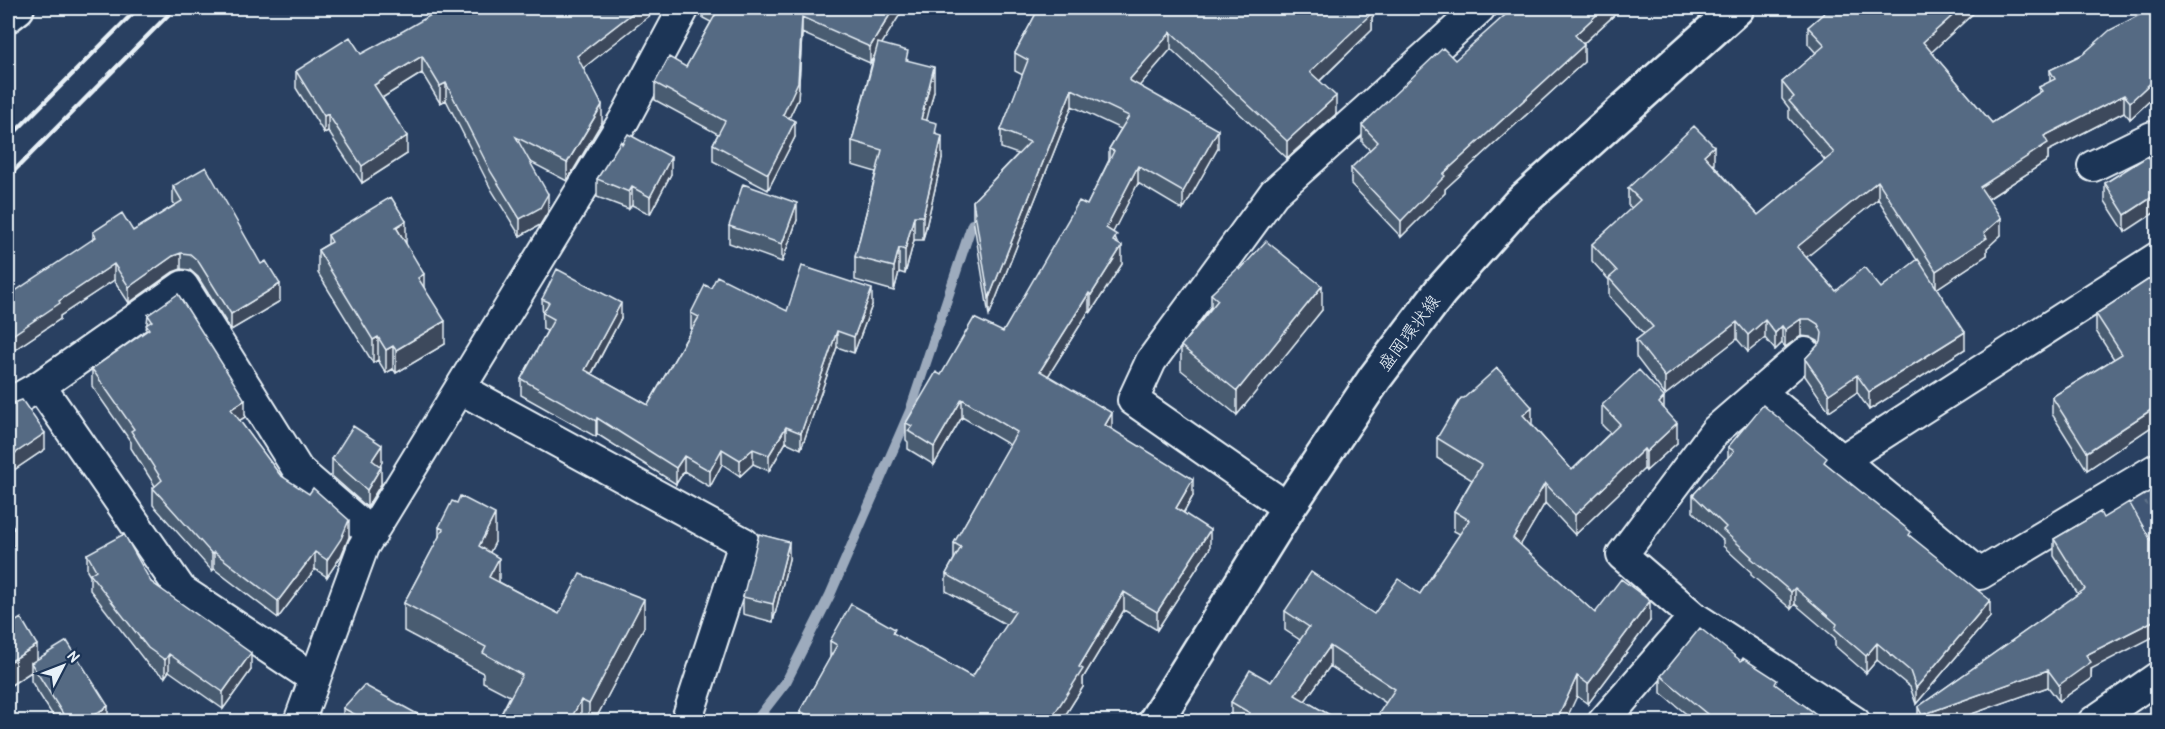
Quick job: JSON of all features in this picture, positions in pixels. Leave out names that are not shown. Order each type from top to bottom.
[{"type":"main road","points":[[8,15],[17,8]]},
{"type":"main road","name":"盛岡環状線","points":[[1155,722],[1288,508],[1375,378],[1447,284],[1518,205],[1737,8]]},
{"type":"street","points":[[299,722],[363,548],[624,120],[684,8]]},
{"type":"street","points":[[1288,508],[1133,400],[1151,361],[1275,194],[1480,8]]},
{"type":"street","points":[[2093,166],[2152,137],[2157,143]]},
{"type":"street","points":[[1842,460],[2157,257]]},
{"type":"street","points":[[8,404],[40,386],[183,286],[298,470],[372,534]]},
{"type":"street","points":[[1805,353],[1716,430],[1622,555],[1694,617],[1856,722]]},
{"type":"street","points":[[40,386],[181,590],[315,679]]},
{"type":"street","points":[[461,389],[744,543],[686,722]]},
{"type":"street","points":[[1760,392],[1980,574],[2157,468]]},
{"type":"street","points":[[1603,722],[1694,617]]},
{"type":"street","points":[[2093,722],[2157,677]]},
{"type":"green space","points":[[2157,486],[2157,551],[2129,504]]},
{"type":"building","points":[[443,8],[639,8],[577,56],[602,105],[567,163],[516,137],[548,194],[540,208],[520,219],[491,172],[446,83],[440,86],[422,56],[374,85],[407,136],[362,166],[328,114],[324,116],[296,71],[350,37],[361,54]]},
{"type":"building","points":[[714,8],[894,8],[870,47],[802,17],[798,82],[783,115],[795,121],[768,174],[713,144],[725,121],[655,83],[669,57],[686,67],[718,10]]},
{"type":"building","points":[[1039,8],[1368,8],[1372,13],[1310,72],[1336,96],[1287,141],[1171,32],[1129,80],[1218,130],[1183,192],[1138,166],[1106,228],[1117,235],[1113,241],[1122,246],[1091,295],[1089,293],[1040,371],[1112,413],[1105,425],[1193,479],[1176,508],[1210,530],[1157,612],[1124,592],[1079,667],[1083,669],[1049,722],[820,722],[800,711],[837,645],[830,641],[851,604],[895,629],[893,633],[972,677],[1015,612],[946,574],[961,547],[954,543],[1017,432],[962,399],[934,447],[908,431],[912,426],[906,423],[936,372],[941,375],[974,318],[1003,332],[1079,201],[1087,205],[1114,151],[1109,149],[1129,116],[1072,89],[989,298],[973,201],[1030,142],[1001,130],[1028,60],[1015,53]]},
{"type":"building","points":[[1513,8],[1604,8],[1575,35],[1584,45],[1443,174],[1445,176],[1401,221],[1351,168],[1378,142],[1362,125],[1443,48],[1455,60]]},
{"type":"building","points":[[1830,8],[1961,8],[1923,42],[1992,123],[2042,91],[2039,87],[2055,79],[2050,70],[2083,54],[2110,30],[2153,8],[2157,8],[2157,77],[2130,102],[2124,95],[2044,136],[2048,143],[1980,187],[2001,218],[1984,233],[1987,238],[1936,271],[1878,181],[1797,247],[1836,291],[1864,267],[1881,288],[1918,259],[1965,332],[1869,392],[1857,375],[1829,394],[1805,359],[1821,342],[1822,333],[1818,324],[1810,319],[1801,319],[1785,330],[1782,326],[1775,333],[1765,320],[1748,335],[1737,322],[1665,377],[1636,340],[1653,327],[1609,278],[1617,271],[1592,244],[1640,200],[1628,188],[1694,126],[1714,146],[1704,155],[1758,215],[1834,153],[1789,101],[1794,97],[1782,82],[1825,45],[1808,27]]},
{"type":"building","points":[[878,43],[908,51],[906,60],[934,67],[921,119],[937,123],[935,134],[942,136],[923,216],[914,216],[905,250],[899,248],[894,267],[855,257],[882,150],[852,141]]},
{"type":"building","points":[[628,134],[671,157],[650,197],[632,187],[629,192],[597,179]]},
{"type":"building","points":[[2148,156],[2157,172],[2157,194],[2125,215],[2105,183]]},
{"type":"building","points":[[206,167],[261,264],[266,261],[280,284],[231,314],[198,261],[190,254],[181,253],[173,256],[129,287],[114,264],[8,338],[8,296],[96,237],[93,232],[122,213],[133,231],[182,201],[173,186]]},
{"type":"building","points":[[743,184],[797,203],[782,244],[729,226]]},
{"type":"building","points":[[391,197],[406,221],[396,227],[424,274],[418,278],[445,321],[396,350],[393,346],[386,350],[378,337],[373,340],[318,250],[332,242],[328,235]]},
{"type":"building","points":[[1266,241],[1322,286],[1237,391],[1181,346],[1218,300],[1211,294],[1238,268],[1240,270]]},
{"type":"building","points":[[802,266],[872,289],[854,337],[837,331],[801,433],[786,427],[769,455],[753,449],[740,460],[722,449],[710,471],[684,456],[676,468],[597,418],[596,421],[521,379],[554,319],[543,313],[549,302],[542,299],[557,269],[621,303],[585,370],[648,405],[699,317],[691,313],[705,285],[711,288],[717,276],[787,311]]},
{"type":"building","points":[[2157,274],[2157,406],[2087,452],[2052,397],[2122,354],[2096,314]]},
{"type":"building","points":[[178,294],[245,400],[231,409],[280,475],[309,494],[313,488],[349,520],[341,539],[327,560],[315,552],[278,601],[214,552],[212,554],[153,488],[162,480],[131,431],[134,429],[92,369],[149,329],[146,325],[152,321],[148,315]]},
{"type":"building","points":[[1497,368],[1532,407],[1523,415],[1572,470],[1620,424],[1602,405],[1639,370],[1664,397],[1659,403],[1677,423],[1646,452],[1644,449],[1575,515],[1545,483],[1513,538],[1595,613],[1621,579],[1650,601],[1588,684],[1577,676],[1556,722],[1373,722],[1395,689],[1330,646],[1295,695],[1342,722],[1244,722],[1250,713],[1231,702],[1250,670],[1271,682],[1309,627],[1285,611],[1311,572],[1374,614],[1398,579],[1420,594],[1469,520],[1454,511],[1481,465],[1437,438],[1461,398],[1464,398]]},
{"type":"building","points":[[22,400],[45,433],[11,456],[8,451],[8,405]]},
{"type":"building","points":[[1763,405],[1827,458],[1824,462],[1990,600],[1916,688],[1910,671],[1877,643],[1866,656],[1835,629],[1837,624],[1795,588],[1791,592],[1751,558],[1723,530],[1726,527],[1693,495],[1734,451],[1728,447]]},
{"type":"building","points":[[353,426],[382,445],[372,460],[381,467],[367,490],[332,459]]},
{"type":"building","points":[[460,496],[495,514],[479,546],[499,558],[489,577],[559,614],[580,574],[644,599],[589,704],[581,700],[569,722],[497,722],[522,675],[483,653],[486,647],[404,603],[443,529],[439,527],[452,501],[457,503]]},
{"type":"building","points":[[2129,502],[2157,548],[2157,619],[2086,655],[2091,662],[2059,685],[2048,670],[1922,715],[1918,707],[2085,589],[2054,539],[2100,512],[2103,518]]},
{"type":"building","points":[[8,516],[14,528],[8,532]]},
{"type":"building","points":[[124,534],[151,582],[251,653],[223,692],[169,654],[165,660],[148,648],[90,574],[96,570],[87,554]]},
{"type":"building","points":[[759,534],[789,542],[773,604],[743,597]]},
{"type":"building","points":[[21,618],[37,645],[8,663],[8,621],[10,625]]},
{"type":"building","points":[[1700,628],[1741,661],[1743,658],[1777,680],[1775,684],[1827,722],[1714,722],[1661,676]]},
{"type":"building","points":[[67,641],[108,706],[83,722],[68,722],[31,663]]},
{"type":"building","points":[[364,685],[432,722],[355,722],[358,716],[343,708]]},
{"type":"building","points":[[151,715],[162,722],[147,722]]},
{"type":"building","points":[[2157,716],[2157,722],[2148,722]]},
{"type":"waterway","points":[[755,722],[786,682],[830,595],[910,411],[972,224]]},
{"type":"railway","points":[[8,139],[138,8]]},
{"type":"railway","points":[[8,177],[175,8]]}]
